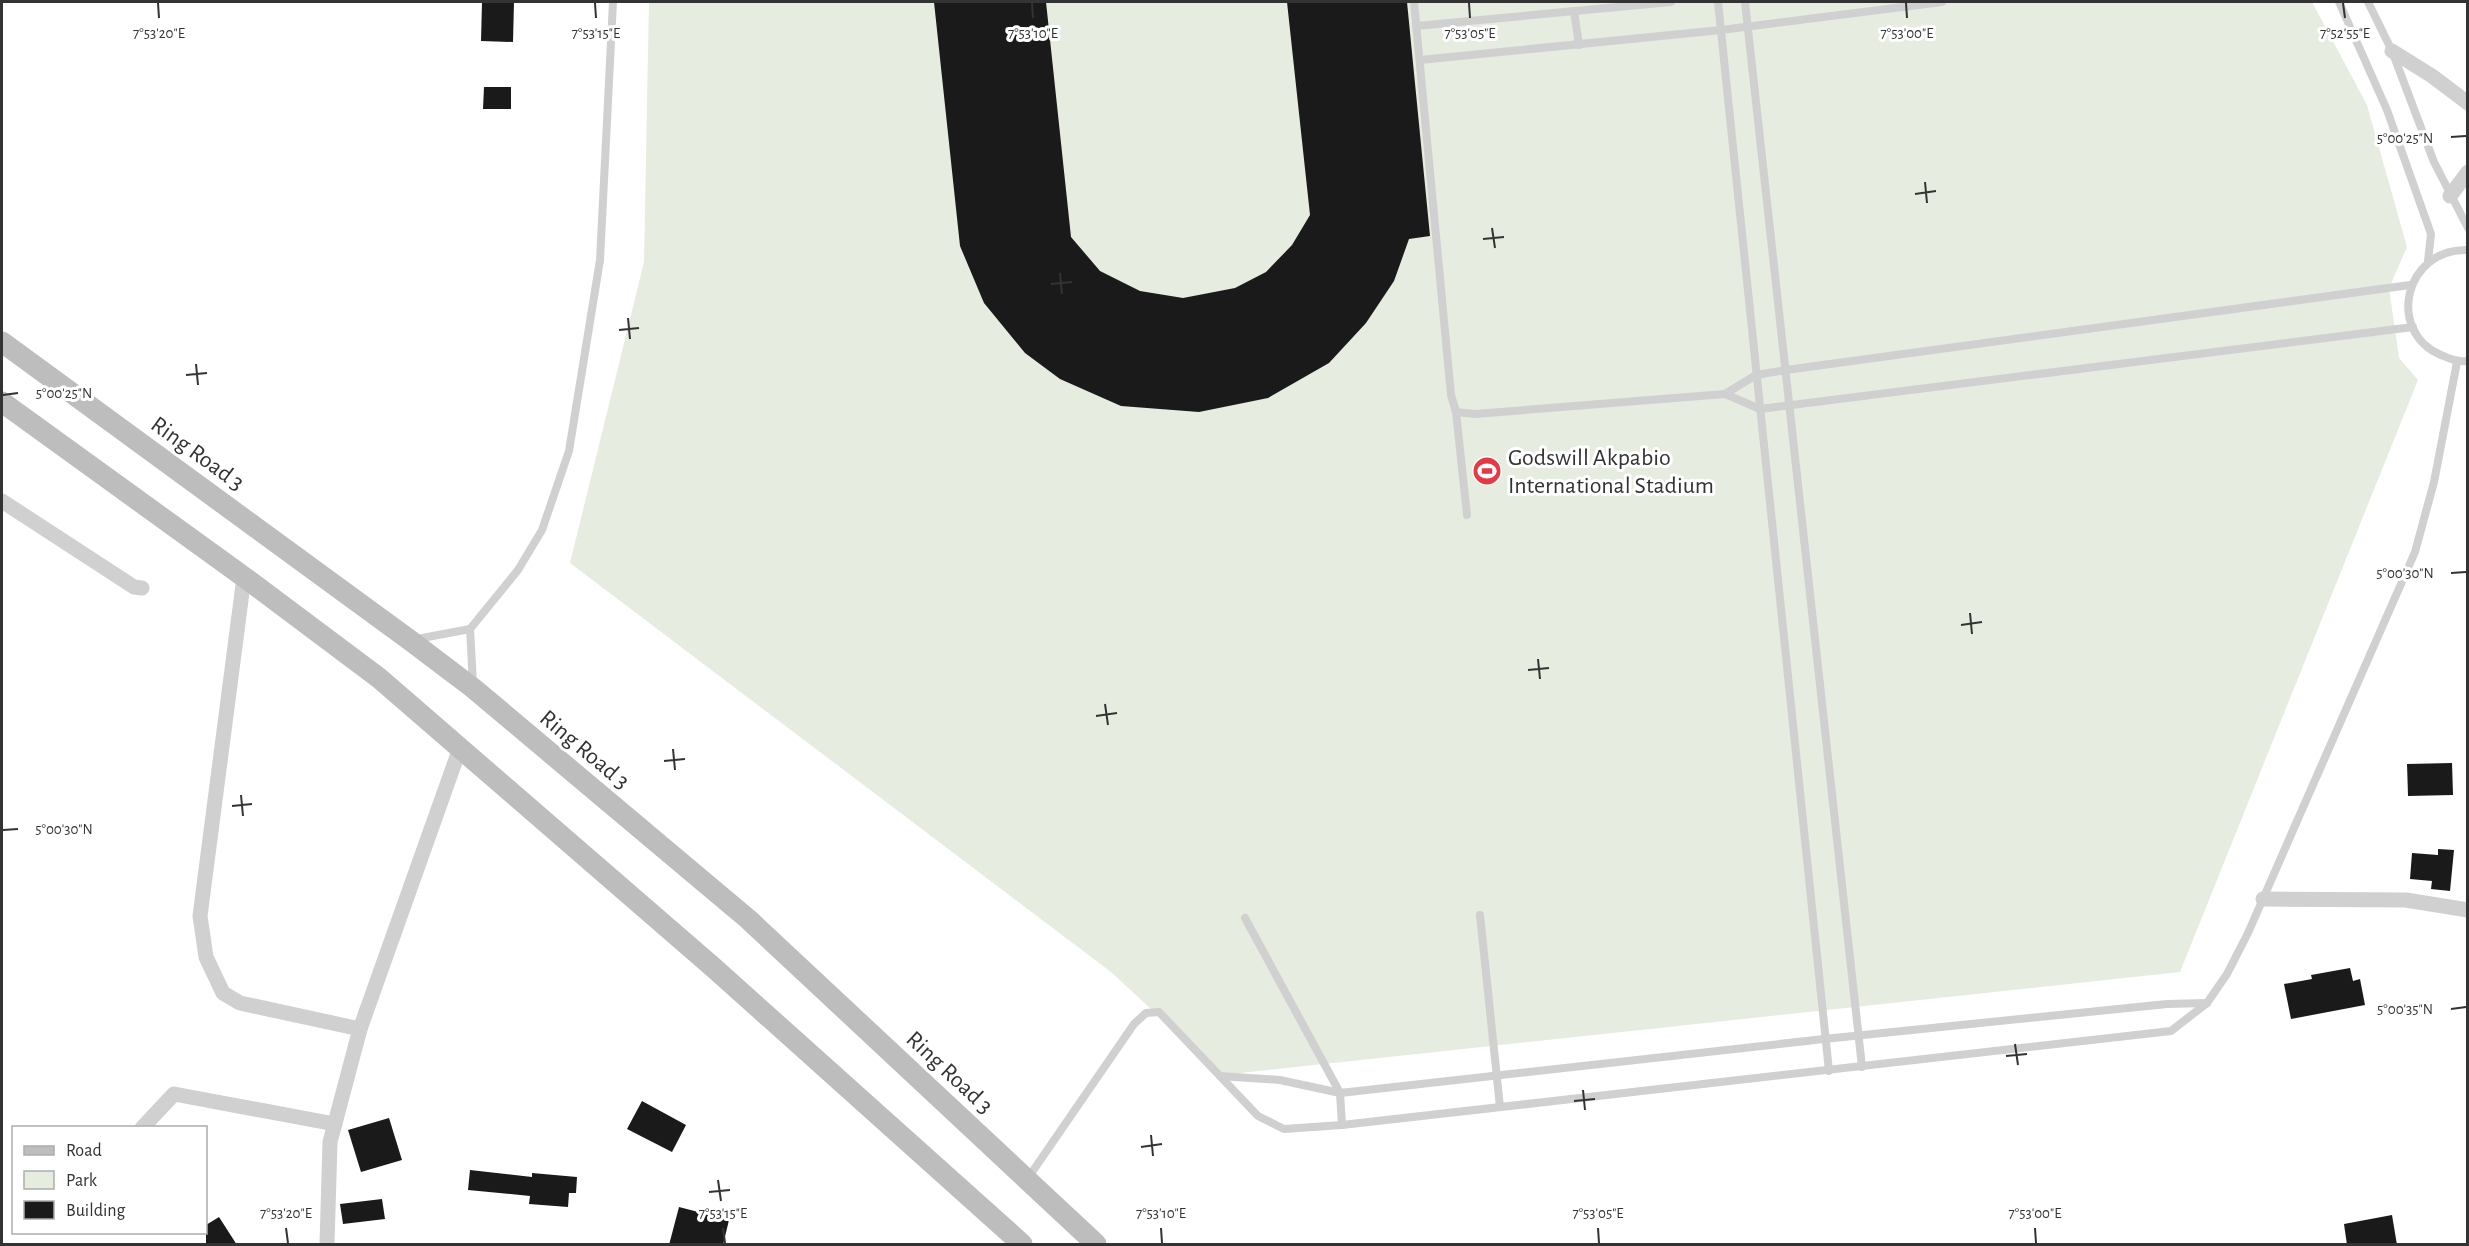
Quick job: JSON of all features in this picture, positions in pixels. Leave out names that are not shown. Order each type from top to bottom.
[{"type":"main road","name":"Ring Road 3","points":[[2,342],[411,640],[473,688],[748,919],[1096,1245]]},
{"type":"main road","points":[[2,402],[244,576],[379,678],[714,968],[1022,1245]]},
{"type":"street","points":[[2392,51],[2432,75],[2468,103]]},
{"type":"street","points":[[2450,196],[2468,172]]},
{"type":"street","points":[[2,501],[134,587],[142,588]]},
{"type":"street","points":[[244,576],[200,916],[206,957],[223,993],[240,1003],[360,1029]]},
{"type":"street","points":[[327,1245],[330,1142],[360,1029],[460,748]]},
{"type":"street","points":[[2263,899],[2406,900],[2468,910]]},
{"type":"street","points":[[144,1126],[174,1094],[335,1124]]},
{"type":"lane","points":[[411,640],[470,629],[518,570],[542,530],[568,451],[600,260],[613,2]]},
{"type":"lane","points":[[1414,2],[1451,395],[1456,412],[1467,515]]},
{"type":"lane","points":[[1416,26],[1671,2]]},
{"type":"lane","points":[[1718,2],[1828,1071]]},
{"type":"lane","points":[[1744,2],[1862,1067]]},
{"type":"lane","points":[[1420,60],[1721,30],[1942,2]]},
{"type":"lane","points":[[2338,2],[2387,110],[2431,234],[2428,261]]},
{"type":"lane","points":[[2368,2],[2392,51],[2434,162],[2468,228]]},
{"type":"lane","points":[[1574,11],[1579,45]]},
{"type":"lane","points":[[2468,250],[2453,249],[2428,261],[2410,285],[2408,309],[2413,327],[2421,341],[2436,353],[2457,362],[2468,361]]},
{"type":"lane","points":[[1456,412],[1475,414],[1725,394],[1756,375],[1786,370],[2410,285]]},
{"type":"lane","points":[[1725,394],[1760,409],[2413,327]]},
{"type":"lane","points":[[1027,1179],[1134,1024],[1146,1013],[1159,1012],[1258,1116],[1284,1129],[1342,1125],[2171,1031],[2207,1004],[2227,974],[2263,899],[2415,552],[2434,482],[2457,362]]},
{"type":"lane","points":[[470,629],[473,688]]},
{"type":"lane","points":[[1480,915],[1500,1107]]},
{"type":"lane","points":[[1245,918],[1340,1093],[1342,1125]]},
{"type":"lane","points":[[1220,1076],[1280,1080],[1340,1093],[1824,1039],[2167,1004],[2207,1004]]},
{"type":"green space","name":"Godswill Akpabio International Stadium","points":[[649,2],[2312,2],[2367,105],[2407,247],[2389,288],[2399,358],[2418,380],[2180,972],[1222,1075],[1111,972],[570,563],[644,262]]},
{"type":"building","points":[[482,2],[514,2],[513,42],[481,41]]},
{"type":"building","points":[[934,2],[1046,2],[1071,237],[1100,271],[1140,291],[1183,298],[1235,288],[1266,272],[1292,245],[1310,215],[1287,2],[1407,2],[1430,236],[1409,239],[1394,281],[1366,323],[1329,363],[1268,398],[1199,412],[1121,406],[1060,379],[1025,353],[984,303],[960,246]]},
{"type":"building","points":[[484,87],[511,87],[511,109],[483,109]]},
{"type":"building","points":[[2452,763],[2453,795],[2408,796],[2407,764]]},
{"type":"building","points":[[2438,849],[2454,850],[2450,891],[2431,889],[2432,881],[2410,879],[2412,853],[2438,855]]},
{"type":"building","points":[[2350,968],[2353,981],[2360,979],[2365,1005],[2291,1019],[2284,984],[2312,979],[2311,975]]},
{"type":"building","points":[[642,1101],[686,1125],[672,1152],[627,1129]]},
{"type":"building","points":[[389,1118],[402,1160],[361,1172],[348,1130]]},
{"type":"building","points":[[470,1170],[532,1177],[532,1173],[577,1177],[576,1193],[569,1193],[568,1207],[529,1204],[530,1196],[468,1190]]},
{"type":"building","points":[[382,1199],[385,1219],[343,1224],[340,1204]]},
{"type":"building","points":[[679,1207],[729,1220],[723,1245],[669,1245]]},
{"type":"building","points":[[2392,1215],[2397,1245],[2347,1245],[2344,1224]]},
{"type":"building","points":[[219,1217],[237,1245],[206,1245],[207,1224]]},
{"type":"place","name":"Godswill Akpabio International Stadium","points":[[1487,471]]}]
